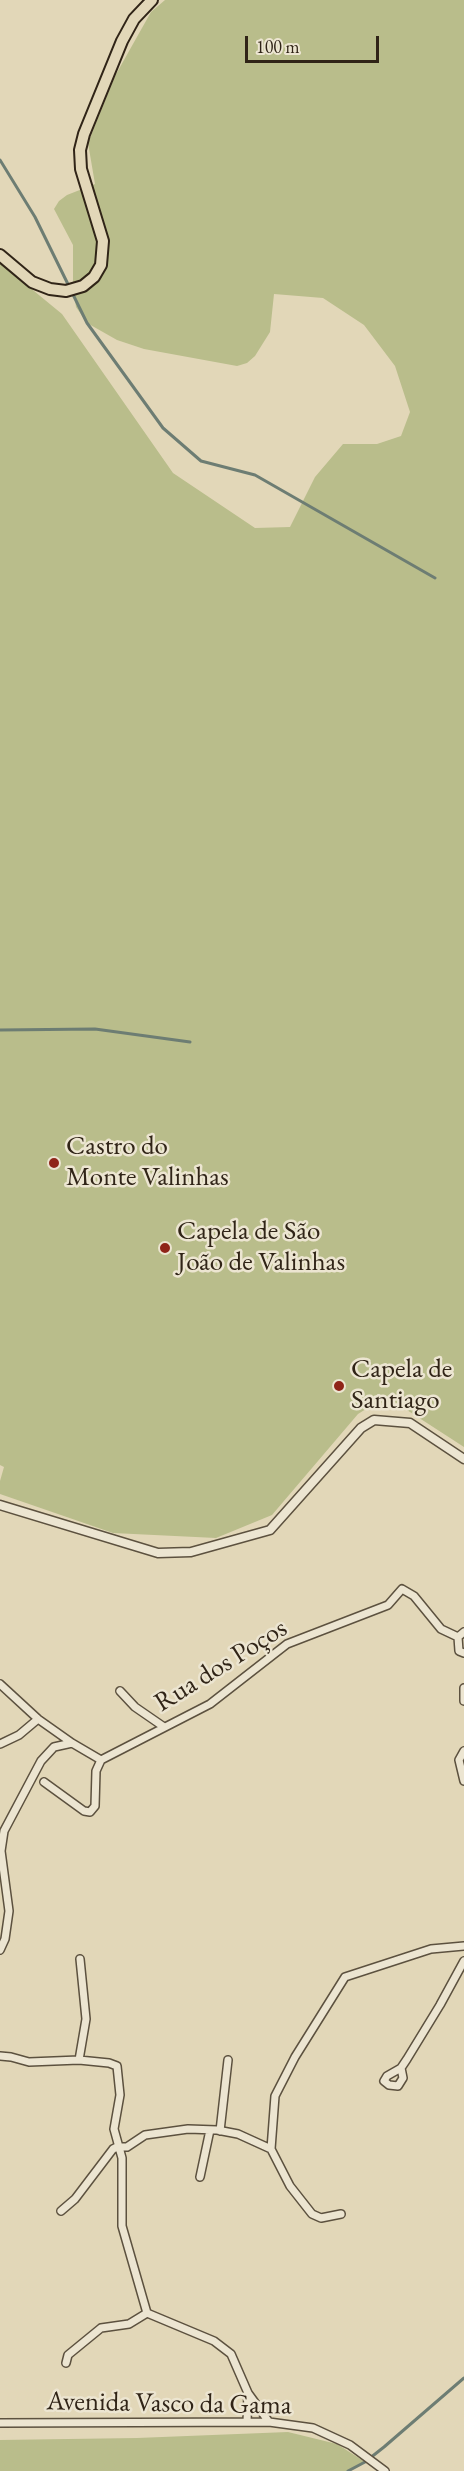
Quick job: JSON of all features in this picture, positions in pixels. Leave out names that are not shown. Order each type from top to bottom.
[{"type":"main road","points":[[0,255],[32,282],[50,289],[66,291],[83,286],[94,277],[100,265],[103,241],[81,169],[80,150],[84,134],[122,41],[135,19],[152,0]]},
{"type":"street","points":[[0,1505],[158,1553],[191,1552],[270,1530],[361,1428],[374,1420],[410,1423],[464,1459]]},
{"type":"street","name":"Rua dos Poços","points":[[101,1760],[210,1704],[286,1644],[388,1605],[402,1589],[414,1596],[441,1629],[461,1634]]},
{"type":"street","points":[[461,1634],[459,1651],[464,1653]]},
{"type":"street","points":[[0,1684],[38,1719],[101,1760],[96,1771],[95,1806],[90,1812],[44,1782]]},
{"type":"street","points":[[464,1688],[464,1701]]},
{"type":"street","points":[[120,1690],[135,1707],[164,1727]]},
{"type":"street","points":[[0,1744],[20,1735],[38,1719]]},
{"type":"street","points":[[0,1950],[5,1939],[9,1911],[1,1851],[4,1831],[41,1761],[54,1747],[72,1743]]},
{"type":"street","points":[[464,1751],[459,1760],[464,1781]]},
{"type":"street","points":[[341,2214],[321,2218],[312,2214],[290,2186],[271,2149],[275,2096],[295,2057],[345,1977],[431,1949],[464,1946]]},
{"type":"street","points":[[80,1959],[86,2019],[80,2060]]},
{"type":"street","points":[[401,2068],[431,2021],[464,1961]]},
{"type":"street","points":[[0,2056],[11,2056],[29,2061],[80,2060],[117,2066],[120,2095],[114,2129],[117,2147],[122,2158],[123,2226],[147,2313]]},
{"type":"street","points":[[220,2131],[228,2060]]},
{"type":"street","points":[[61,2211],[75,2199],[113,2149],[127,2147],[145,2135],[188,2129],[220,2131],[238,2134],[271,2149]]},
{"type":"street","points":[[200,2177],[210,2130]]},
{"type":"street","points":[[66,2363],[68,2355],[101,2328],[129,2324],[147,2313]]},
{"type":"street","points":[[147,2313],[214,2341],[231,2354],[248,2393],[269,2422]]},
{"type":"street","points":[[247,2422],[248,2393]]},
{"type":"street","name":"Avenida Vasco da Gama","points":[[0,2423],[269,2422],[313,2428],[350,2445],[385,2471]]},
{"type":"green space","points":[[165,0],[464,0],[464,1447],[393,1401],[374,1404],[358,1414],[272,1515],[216,1538],[113,1533],[0,1494],[0,1481],[4,1467],[0,1465],[0,263],[62,314],[173,473],[255,528],[290,527],[315,477],[343,444],[377,444],[401,436],[410,412],[395,366],[364,325],[323,298],[274,294],[270,332],[255,356],[247,363],[237,366],[144,349],[117,340],[87,323],[76,307],[73,286],[73,245],[54,209],[67,195],[95,184],[88,143],[115,76],[151,12]]},
{"type":"green space","points":[[288,2432],[337,2444],[365,2462],[348,2471],[0,2471],[0,2440],[137,2438]]},
{"type":"waterway","points":[[0,160],[35,217],[87,323],[163,428],[201,461],[255,475],[435,578]]},
{"type":"waterway","points":[[0,1030],[95,1029],[190,1042]]},
{"type":"waterway","points":[[348,2471],[365,2462],[384,2447],[464,2378]]},
{"type":"place","name":"Castro do Monte Valinhas","points":[[54,1163]]},
{"type":"place","name":"Capela de São João de Valinhas","points":[[165,1248]]},
{"type":"place","name":"Capela de Santiago","points":[[339,1386]]}]
